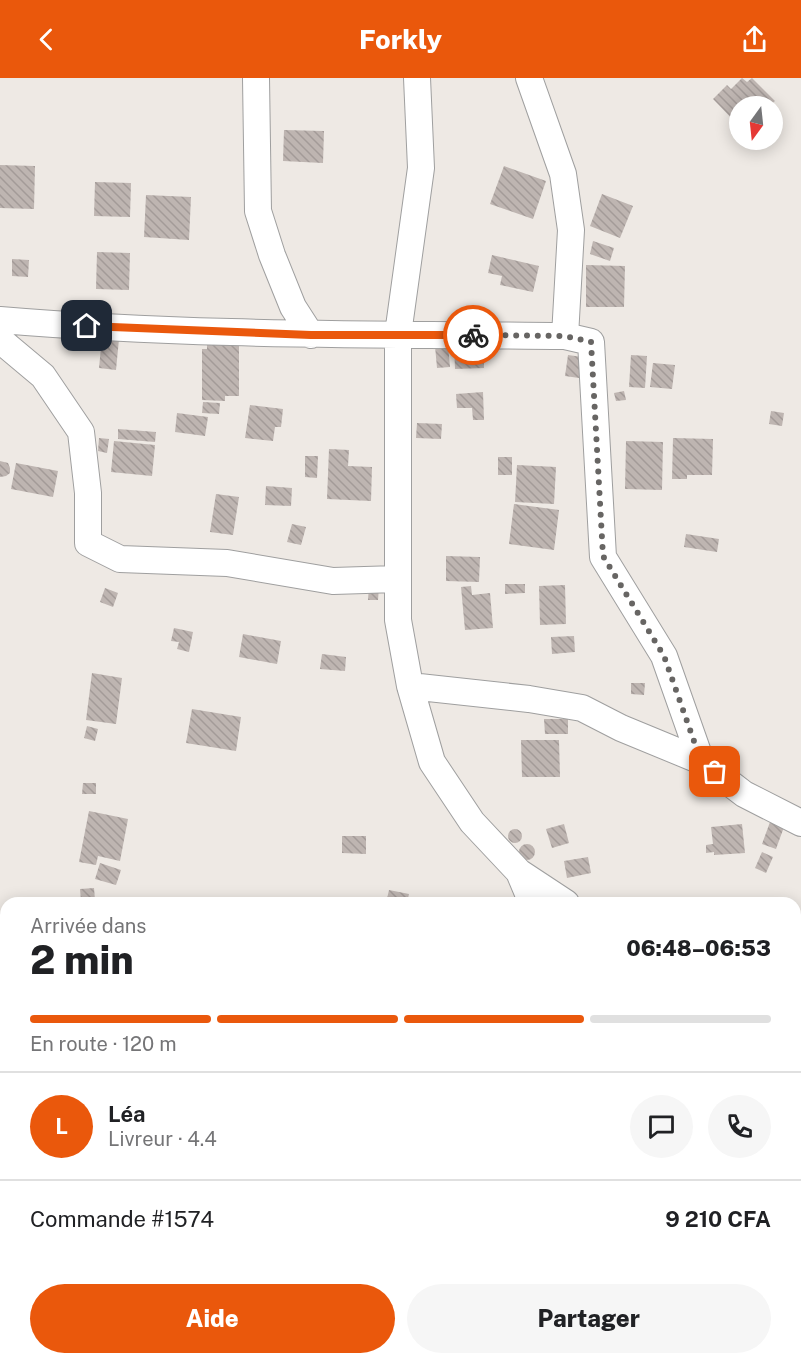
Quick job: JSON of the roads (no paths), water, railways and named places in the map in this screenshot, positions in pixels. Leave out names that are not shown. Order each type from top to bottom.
[{"type":"street","points":[[256,78],[258,211],[272,255],[293,307],[311,335]]},
{"type":"street","points":[[417,78],[421,168],[398,334],[398,620],[410,686],[432,762],[472,822],[519,872],[557,897]]},
{"type":"street","points":[[529,78],[562,174],[571,230],[565,336]]},
{"type":"street","points":[[0,320],[66,325],[311,335],[565,336],[591,342],[603,556],[664,656],[701,761]]},
{"type":"street","points":[[0,340],[43,376],[81,432],[88,493],[88,543],[120,559],[227,563],[333,581],[397,579]]},
{"type":"street","points":[[410,686],[529,699],[582,708],[621,728],[701,761],[744,794],[799,818]]},
{"type":"street","points":[[519,872],[529,897]]}]
